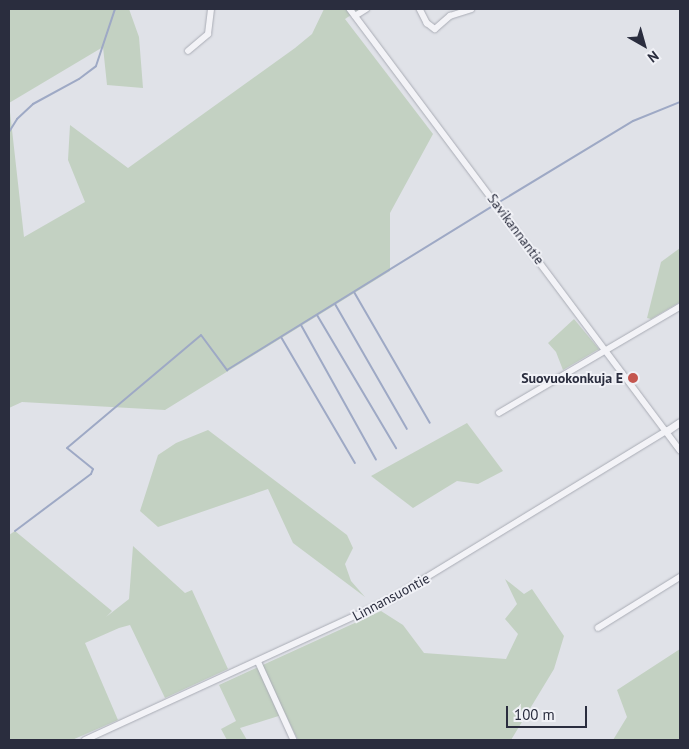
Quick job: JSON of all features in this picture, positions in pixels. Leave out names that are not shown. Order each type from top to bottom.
[{"type":"street","points":[[188,51],[208,34],[211,9]]},
{"type":"street","name":"Savikannantie","points":[[350,9],[668,430],[680,450]]},
{"type":"street","points":[[355,16],[366,9]]},
{"type":"street","points":[[420,9],[427,23],[435,29],[450,16],[471,9]]},
{"type":"street","points":[[499,413],[680,307]]},
{"type":"street","name":"Linnansuontie","points":[[85,740],[374,608],[423,582],[680,422]]},
{"type":"street","points":[[598,628],[680,576]]},
{"type":"street","points":[[258,661],[294,740]]},
{"type":"green space","points":[[9,9],[129,9],[139,37],[143,88],[107,85],[103,47],[9,103]]},
{"type":"green space","points":[[324,9],[360,9],[345,19],[433,134],[390,213],[390,271],[165,410],[22,402],[9,408],[9,103],[24,237],[85,202],[68,160],[70,125],[128,168],[295,48],[312,34]]},
{"type":"green space","points":[[680,248],[680,302],[651,319],[647,318],[661,262]]},
{"type":"green space","points":[[574,319],[599,349],[563,370],[556,352],[548,343]]},
{"type":"green space","points":[[467,423],[503,471],[478,484],[457,481],[413,508],[371,476]]},
{"type":"green space","points":[[208,430],[347,535],[353,548],[345,564],[351,581],[365,597],[293,543],[268,489],[158,527],[140,511],[158,455],[176,443]]},
{"type":"green space","points":[[15,531],[112,611],[106,617],[129,599],[133,546],[185,593],[192,590],[228,669],[165,698],[130,625],[119,628],[85,643],[118,720],[72,740],[9,740],[9,535]]},
{"type":"green space","points":[[505,579],[524,594],[532,589],[564,636],[554,669],[511,740],[298,740],[285,714],[240,728],[247,740],[227,740],[221,729],[236,721],[219,685],[381,611],[403,625],[424,653],[506,659],[518,634],[505,619],[517,604]]},
{"type":"green space","points":[[680,649],[680,740],[613,740],[627,717],[617,690]]},
{"type":"waterway","points":[[9,132],[17,119],[33,104],[79,79],[96,66],[115,9]]},
{"type":"waterway","points":[[501,201],[633,121],[680,102]]},
{"type":"waterway","points":[[15,531],[91,474],[93,469],[67,448],[201,335],[227,370],[493,206]]},
{"type":"waterway","points":[[354,292],[430,423]]},
{"type":"waterway","points":[[335,304],[407,429]]},
{"type":"waterway","points":[[317,315],[396,448]]},
{"type":"waterway","points":[[301,325],[376,460]]},
{"type":"waterway","points":[[281,337],[355,463]]},
{"type":"place","name":"Suovuokonkuja E","points":[[633,378]]}]
